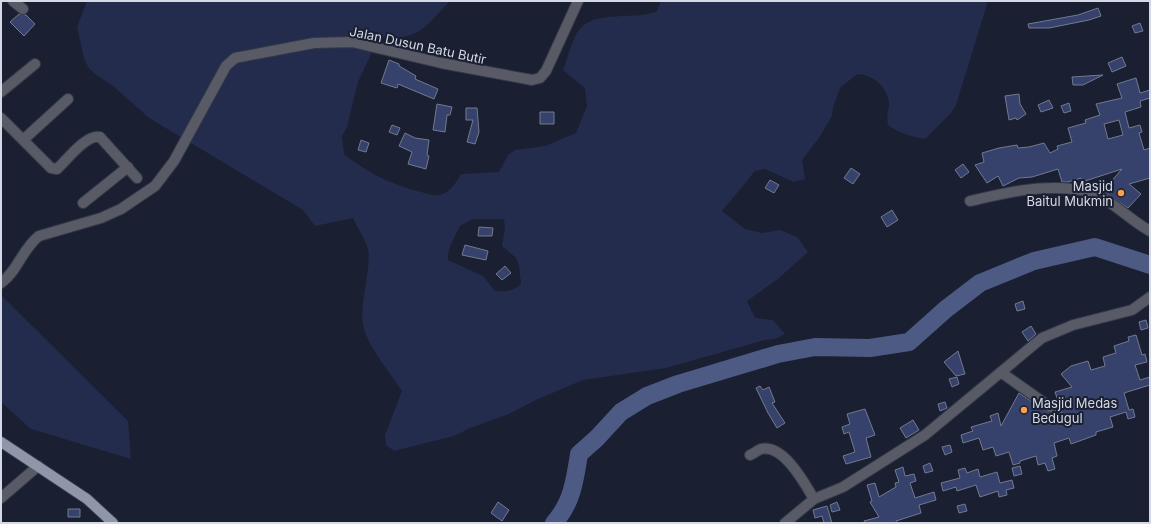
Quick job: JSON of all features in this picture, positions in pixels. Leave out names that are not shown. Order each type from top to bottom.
[{"type":"main road","points":[[2,445],[38,466],[87,499],[113,523]]},
{"type":"street","points":[[13,1],[23,9]]},
{"type":"street","name":"Jalan Dusun Batu Butir","points":[[1,283],[6,280],[31,242],[39,236],[101,218],[121,209],[156,186],[174,161],[226,66],[235,58],[314,42],[352,42],[441,63],[532,80],[540,78],[546,71],[578,1]]},
{"type":"street","points":[[1,92],[35,64]]},
{"type":"street","points":[[22,140],[68,99]]},
{"type":"street","points":[[1,118],[50,167],[57,169],[88,138],[96,136],[100,137],[137,178]]},
{"type":"street","points":[[83,203],[128,167]]},
{"type":"street","points":[[970,201],[1031,188],[1061,188],[1087,191],[1102,197],[1138,225],[1150,231]]},
{"type":"street","points":[[785,523],[814,499],[843,487],[919,439],[1002,373],[1016,359],[1050,334],[1096,319],[1132,310],[1150,298]]},
{"type":"street","points":[[1002,373],[1050,407]]},
{"type":"street","points":[[750,456],[761,449],[772,450],[780,455],[790,464],[814,499]]},
{"type":"street","points":[[1,498],[38,466]]},
{"type":"shaded area","points":[[87,1],[450,1],[434,19],[420,31],[403,37],[379,37],[358,82],[347,127],[342,136],[344,154],[371,173],[400,186],[438,195],[449,191],[461,174],[499,172],[508,155],[515,150],[545,146],[576,133],[587,106],[585,88],[563,70],[577,33],[586,24],[595,20],[605,17],[648,14],[657,11],[661,1],[987,1],[956,105],[951,113],[925,139],[905,134],[888,125],[887,118],[889,103],[885,91],[874,79],[857,74],[840,88],[833,107],[832,116],[819,138],[802,160],[805,179],[794,182],[765,169],[755,171],[722,211],[745,229],[762,233],[780,230],[797,237],[808,252],[778,279],[747,301],[755,318],[773,320],[785,334],[775,339],[765,340],[666,368],[583,380],[536,400],[509,414],[470,428],[454,436],[394,451],[386,445],[385,435],[402,391],[370,343],[363,325],[362,316],[369,257],[367,245],[353,218],[315,226],[303,210],[149,118],[113,86],[95,74],[88,67],[84,58],[77,27]],"holes":[[[473,219],[504,219],[505,228],[502,246],[516,258],[519,266],[521,284],[509,290],[495,291],[483,276],[448,260],[448,256],[460,226]]]},
{"type":"shaded area","points":[[1,295],[128,421],[131,459],[31,429],[1,402]]},
{"type":"building","points":[[1098,8],[1101,16],[1089,20],[1049,28],[1029,28],[1028,24],[1078,15]]},
{"type":"building","points":[[19,14],[26,15],[35,24],[24,36],[10,22]]},
{"type":"building","points":[[1140,23],[1143,31],[1135,33],[1132,26]]},
{"type":"building","points":[[1122,57],[1126,66],[1112,72],[1108,63]]},
{"type":"building","points":[[389,60],[399,64],[399,66],[416,76],[415,79],[438,89],[434,99],[398,84],[397,88],[381,83]]},
{"type":"building","points":[[1103,75],[1083,85],[1073,85],[1072,77]]},
{"type":"building","points":[[1136,78],[1140,93],[1150,90],[1150,98],[1140,101],[1141,107],[1125,112],[1129,128],[1140,125],[1142,132],[1139,133],[1144,150],[1150,148],[1150,178],[1129,184],[1141,194],[1128,208],[1103,191],[1122,169],[1082,182],[1081,178],[1068,182],[1062,182],[1058,169],[1032,177],[1019,178],[1003,186],[998,176],[987,183],[975,165],[984,162],[982,153],[999,148],[1017,145],[1018,148],[1029,147],[1044,143],[1050,153],[1058,149],[1057,146],[1072,142],[1068,128],[1086,123],[1085,120],[1100,115],[1096,104],[1122,98],[1117,84]],"holes":[[[1119,120],[1123,135],[1108,139],[1104,124]]]},
{"type":"building","points":[[1019,94],[1020,104],[1026,114],[1017,120],[1016,118],[1009,120],[1005,96]]},
{"type":"building","points":[[1049,100],[1053,108],[1041,112],[1038,105]]},
{"type":"building","points":[[1069,103],[1071,111],[1064,113],[1061,106]]},
{"type":"building","points":[[437,104],[452,107],[450,115],[447,115],[445,132],[433,130]]},
{"type":"building","points":[[466,108],[477,108],[479,132],[475,144],[467,142],[473,120],[466,120]]},
{"type":"building","points":[[540,112],[554,112],[554,124],[540,124]]},
{"type":"building","points":[[392,125],[400,128],[397,135],[389,132]]},
{"type":"building","points":[[405,133],[415,138],[429,140],[427,155],[429,156],[426,169],[408,164],[412,152],[399,146]]},
{"type":"building","points":[[361,140],[369,143],[366,152],[358,150]]},
{"type":"building","points":[[963,164],[969,172],[961,178],[955,170]]},
{"type":"building","points":[[851,168],[860,174],[853,184],[844,178]]},
{"type":"building","points":[[770,180],[779,185],[774,193],[765,188]]},
{"type":"building","points":[[892,210],[898,220],[887,227],[881,217]]},
{"type":"building","points":[[479,227],[493,228],[492,236],[478,236]]},
{"type":"building","points":[[465,245],[488,251],[486,260],[462,255]]},
{"type":"building","points":[[505,266],[511,273],[502,280],[496,274]]},
{"type":"building","points":[[1023,301],[1025,309],[1017,311],[1015,304]]},
{"type":"building","points":[[1146,320],[1148,328],[1141,330],[1139,322]]},
{"type":"building","points":[[1031,326],[1036,334],[1028,341],[1022,332]]},
{"type":"building","points":[[1136,335],[1142,355],[1145,354],[1147,362],[1135,365],[1140,380],[1150,377],[1150,385],[1124,393],[1129,410],[1133,409],[1135,417],[1128,419],[1126,412],[1110,417],[1113,427],[1096,432],[1096,435],[1071,444],[1069,438],[1054,443],[1057,456],[1052,458],[1055,469],[1048,471],[1045,463],[1038,465],[1036,456],[1013,465],[1009,452],[996,456],[993,447],[983,450],[979,438],[963,443],[961,435],[973,431],[971,427],[992,421],[990,416],[998,413],[1001,426],[1019,393],[1047,412],[1052,413],[1056,410],[1062,413],[1055,392],[1072,387],[1061,374],[1071,366],[1088,361],[1091,370],[1105,366],[1103,357],[1116,353],[1114,346],[1129,341],[1128,337]]},
{"type":"building","points":[[958,351],[965,374],[956,376],[944,362]]},
{"type":"building","points":[[957,377],[959,384],[952,387],[949,379]]},
{"type":"building","points":[[760,386],[763,390],[769,387],[775,402],[772,403],[785,423],[777,428],[756,388]]},
{"type":"building","points":[[945,402],[947,408],[940,411],[938,404]]},
{"type":"building","points":[[865,409],[875,435],[866,438],[871,457],[846,464],[843,456],[855,452],[849,432],[844,434],[842,427],[850,424],[847,414]]},
{"type":"building","points":[[913,420],[919,430],[906,438],[900,428]]},
{"type":"building","points":[[950,445],[952,452],[945,455],[942,447]]},
{"type":"building","points":[[930,463],[933,471],[925,473],[923,466]]},
{"type":"building","points":[[1020,466],[1022,474],[1014,476],[1012,468]]},
{"type":"building","points":[[903,467],[905,476],[914,474],[916,481],[910,483],[915,498],[934,492],[936,500],[919,505],[921,513],[896,521],[897,523],[865,523],[864,521],[879,517],[870,502],[872,501],[867,485],[875,483],[879,497],[896,487],[895,483],[899,482],[895,470]]},
{"type":"building","points":[[965,468],[967,473],[978,469],[980,477],[997,472],[1000,483],[1012,480],[1014,488],[1006,490],[1007,495],[999,497],[998,491],[980,497],[976,485],[957,491],[956,487],[943,491],[941,483],[960,478],[958,470]]},
{"type":"building","points":[[498,502],[509,510],[502,521],[491,513]]},
{"type":"building","points":[[837,502],[840,510],[832,512],[830,505]]},
{"type":"building","points":[[965,504],[967,511],[959,513],[957,506]]},
{"type":"building","points":[[827,506],[832,523],[824,523],[822,516],[815,518],[813,510]]},
{"type":"building","points":[[68,509],[80,509],[80,517],[68,517]]},
{"type":"waterway","points":[[554,523],[565,507],[572,491],[579,454],[597,438],[621,412],[647,396],[678,384],[778,354],[815,347],[870,348],[909,342],[946,309],[980,283],[1034,261],[1095,247],[1150,265]]},
{"type":"place","name":"Masjid Baitul Mukmin","points":[[1121,193]]},
{"type":"place","name":"Masjid Medas Bedugul","points":[[1024,410]]}]
